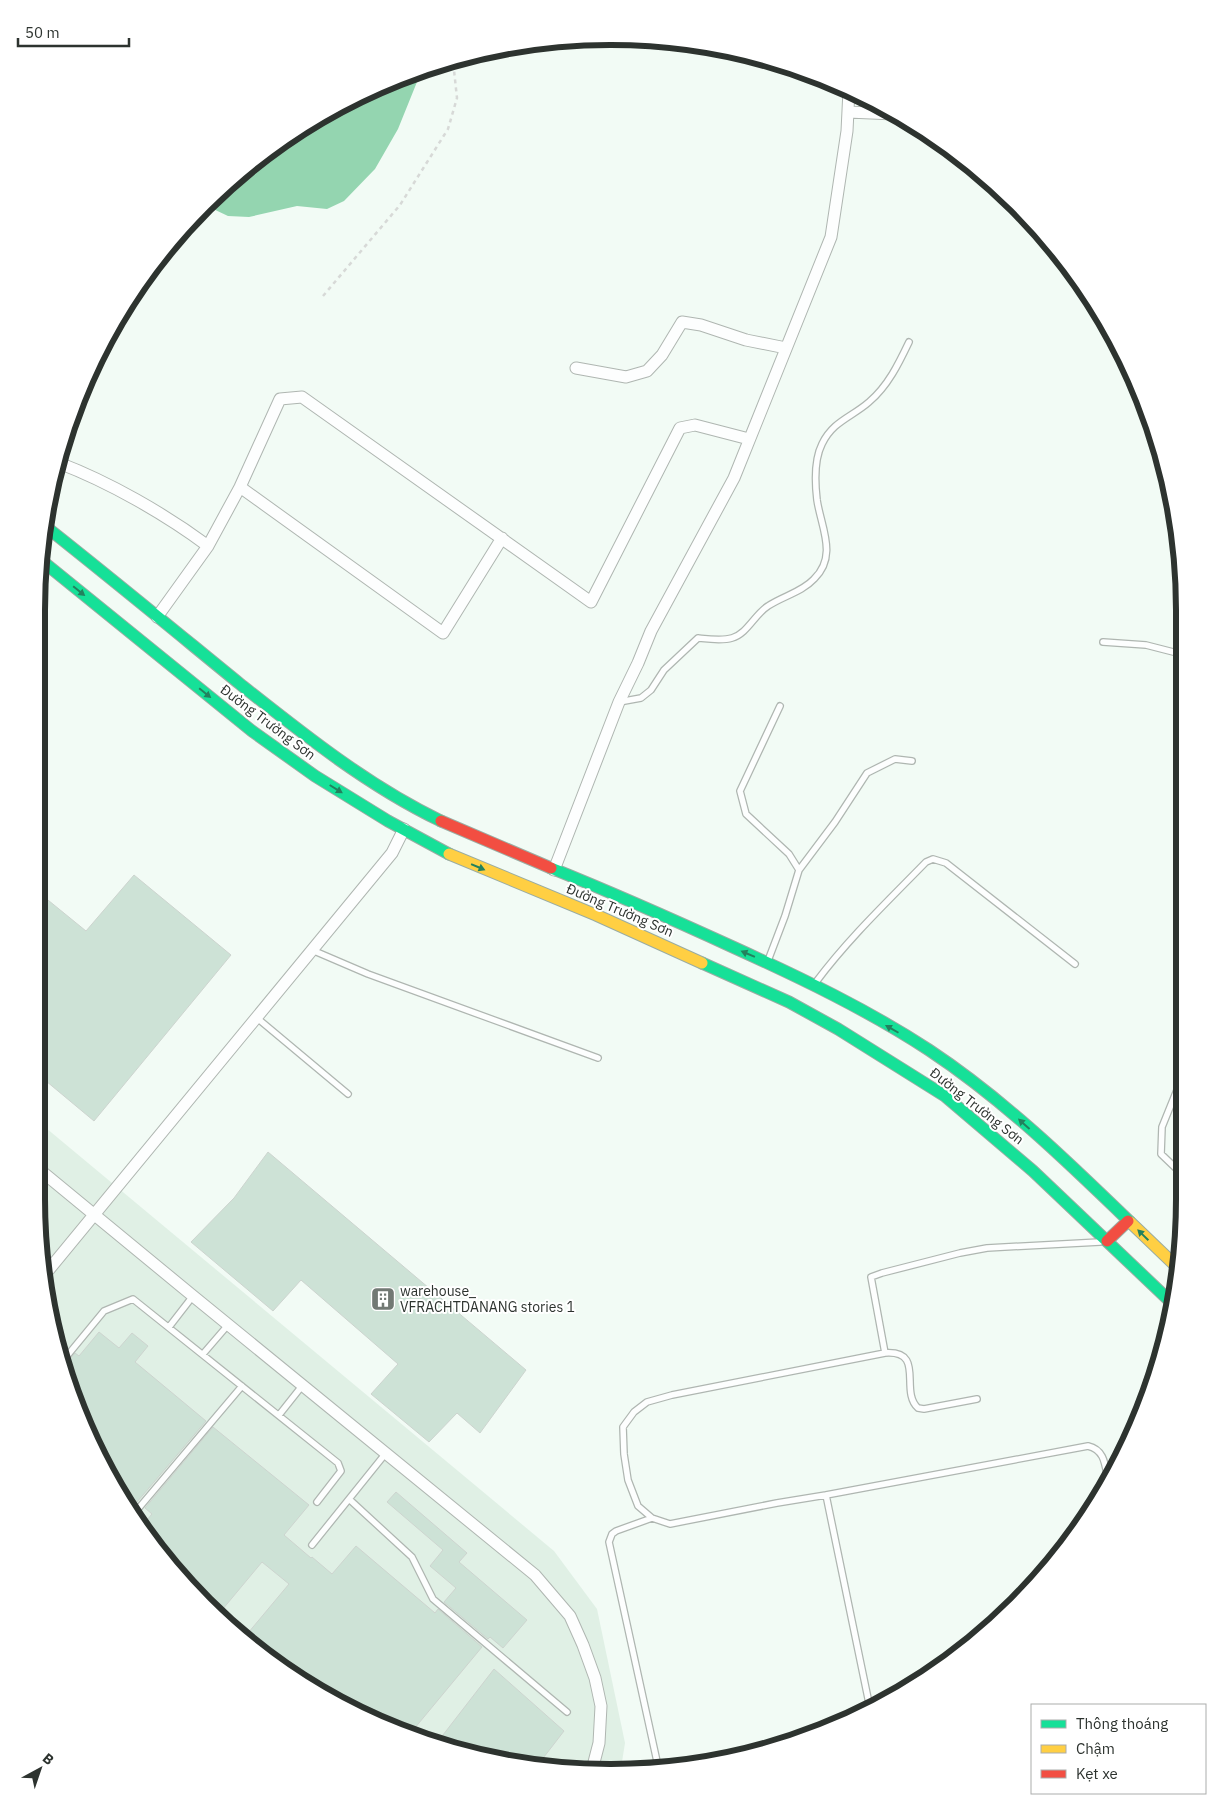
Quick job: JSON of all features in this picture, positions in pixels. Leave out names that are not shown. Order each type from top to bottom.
[{"type":"main road","name":"Đường Trường Sơn","points":[[51,531],[326,751],[399,799],[453,827],[768,963],[814,985],[895,1030],[962,1073],[1008,1110],[1095,1188],[1172,1262]]},
{"type":"main road","name":"Đường Trường Sơn","points":[[47,565],[252,731],[315,776],[404,829],[450,855],[596,915],[789,1002],[838,1029],[917,1078],[952,1102],[1033,1171],[1167,1298]]},
{"type":"main road","points":[[1107,1241],[1128,1221]]},
{"type":"street","points":[[554,870],[619,702],[651,631],[734,478],[832,237],[847,130],[848,97]]},
{"type":"street","points":[[848,112],[879,113]]},
{"type":"street","points":[[576,368],[626,377],[647,371],[662,355],[682,322],[701,325],[746,340],[786,348]]},
{"type":"street","points":[[157,617],[208,546],[240,486],[280,399],[302,398],[592,602],[680,428],[695,425],[749,439]]},
{"type":"street","points":[[64,465],[87,474],[186,530],[208,546]]},
{"type":"street","points":[[240,486],[443,633],[502,538]]},
{"type":"street","points":[[50,1269],[392,853],[404,829]]},
{"type":"street","points":[[45,1174],[535,1575],[570,1616],[592,1670],[601,1706],[599,1743],[594,1764]]},
{"type":"lane","points":[[619,702],[641,698],[651,690],[664,670],[698,638],[732,639],[740,634],[768,606],[808,585],[816,578],[822,569],[827,549],[827,537],[816,487],[816,474],[821,446],[827,435],[836,425],[861,409],[880,391],[909,342]]},
{"type":"lane","points":[[1103,642],[1146,645],[1176,653]]},
{"type":"lane","points":[[780,706],[740,791],[746,814],[789,854],[799,870]]},
{"type":"lane","points":[[768,963],[799,870],[835,822],[867,773],[895,759],[912,761]]},
{"type":"lane","points":[[814,985],[858,931],[926,862],[933,859],[946,863],[1075,964]]},
{"type":"lane","points":[[312,950],[368,974],[598,1058]]},
{"type":"lane","points":[[257,1018],[348,1094]]},
{"type":"lane","points":[[1176,1092],[1162,1127],[1161,1154],[1176,1168]]},
{"type":"lane","points":[[885,1353],[871,1278],[882,1273],[987,1248],[1107,1241]]},
{"type":"lane","points":[[169,1327],[193,1296]]},
{"type":"lane","points":[[67,1356],[104,1311],[133,1299],[338,1463],[341,1471],[317,1502]]},
{"type":"lane","points":[[203,1354],[228,1325]]},
{"type":"lane","points":[[977,1399],[924,1409],[918,1408],[913,1402],[909,1383],[910,1368],[907,1361],[897,1353],[885,1353],[672,1395],[647,1402],[634,1412],[623,1427],[624,1454],[628,1480],[638,1506],[652,1518],[670,1524],[1088,1446],[1099,1451],[1103,1456],[1106,1470]]},
{"type":"lane","points":[[138,1509],[242,1386]]},
{"type":"lane","points":[[279,1415],[302,1386]]},
{"type":"lane","points":[[312,1544],[386,1453]]},
{"type":"lane","points":[[826,1495],[869,1702]]},
{"type":"lane","points":[[349,1499],[412,1557],[433,1599],[567,1712]]},
{"type":"lane","points":[[652,1518],[616,1531],[612,1534],[609,1542],[657,1762]]},
{"type":"path","points":[[323,296],[400,205],[448,129],[456,98],[454,67]]},
{"type":"shaded area","points":[[418,79],[398,129],[375,169],[344,201],[327,209],[297,206],[249,217],[228,216],[213,209],[238,185],[296,140],[360,103]]},
{"type":"shaded area","points":[[45,1127],[554,1551],[597,1609],[625,1743],[622,1764],[574,1763],[500,1753],[464,1745],[394,1721],[360,1706],[296,1669],[238,1624],[185,1571],[140,1513],[121,1481],[103,1449],[75,1380],[64,1345],[50,1272],[46,1235]]},
{"type":"building","points":[[134,875],[231,955],[94,1121],[45,1080],[45,898],[86,931]]},
{"type":"building","name":"warehouse_ VFRACHTDANANG stories 1","points":[[268,1152],[526,1370],[480,1433],[457,1413],[429,1442],[371,1394],[398,1364],[301,1280],[273,1311],[191,1242],[234,1198]]},
{"type":"building","points":[[99,1332],[119,1348],[132,1333],[148,1346],[135,1362],[206,1421],[137,1502],[130,1495],[121,1481],[103,1449],[88,1415],[69,1360],[75,1353],[79,1356]]},
{"type":"building","points":[[213,1427],[309,1505],[284,1535],[311,1558],[332,1574],[356,1546],[435,1613],[438,1609],[482,1647],[414,1729],[394,1721],[360,1706],[296,1669],[248,1633],[289,1584],[262,1562],[223,1609],[185,1571],[162,1543],[146,1521],[152,1514],[145,1508]]},
{"type":"building","points":[[396,1492],[467,1553],[459,1562],[527,1620],[503,1648],[490,1637],[488,1639],[444,1602],[456,1588],[430,1566],[443,1550],[387,1502]]},
{"type":"building","points":[[494,1669],[564,1731],[542,1760],[500,1753],[441,1738]]},
{"type":"traffic: fast","points":[[51,531],[312,740],[388,792],[441,821]]},
{"type":"traffic: fast","points":[[47,565],[252,731],[315,776],[388,821],[449,854]]},
{"type":"traffic: fast","points":[[551,868],[785,971],[834,995],[906,1035],[956,1069],[1009,1110],[1130,1222]]},
{"type":"traffic: fast","points":[[702,963],[789,1002],[838,1029],[945,1096],[1033,1171],[1167,1298]]},
{"type":"traffic: slow","points":[[449,854],[596,915],[702,963]]},
{"type":"traffic: slow","points":[[1130,1222],[1172,1262]]},
{"type":"traffic: jam","points":[[441,821],[551,868]]},
{"type":"traffic: jam","points":[[1107,1241],[1128,1221]]},
{"type":"place","name":"warehouse_ VFRACHTDANANG stories 1","points":[[383,1299]]}]
